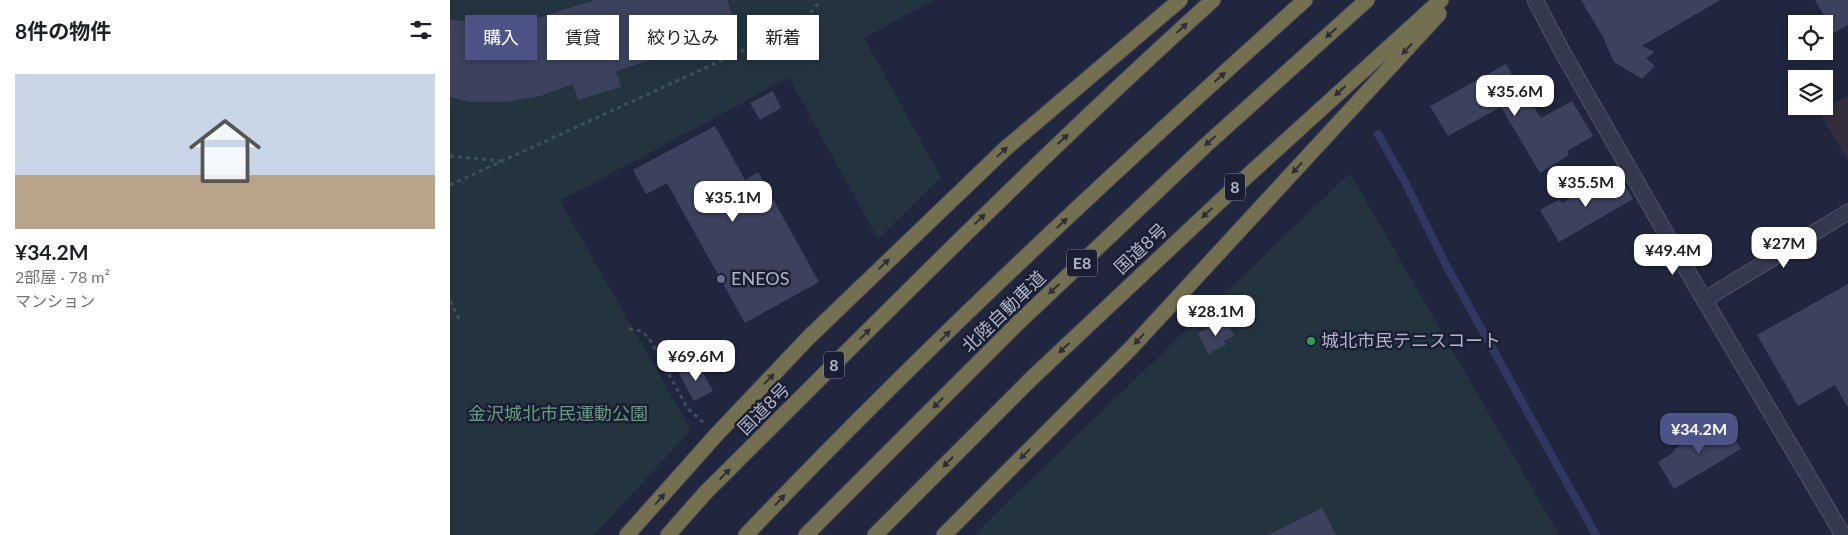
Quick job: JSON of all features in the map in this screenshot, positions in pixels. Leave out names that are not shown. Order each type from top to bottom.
[{"type":"highway","points":[[627,535],[717,434],[809,337],[1006,148],[1180,0]]},
{"type":"highway","name":"国道8号","points":[[668,535],[706,492],[1002,197],[1213,0]]},
{"type":"highway","name":"北陸自動車道","points":[[746,535],[988,293],[1160,130],[1305,0]]},
{"type":"highway","name":"北陸自動車道","points":[[806,535],[1018,323],[1206,145],[1367,0]]},
{"type":"highway","name":"国道8号","points":[[875,535],[1032,378],[1233,189],[1441,0]]},
{"type":"highway","points":[[944,535],[1131,348],[1452,0]]},
{"type":"street","points":[[1535,0],[1563,54],[1704,300],[1843,535]]},
{"type":"street","points":[[1704,300],[1848,212]]},
{"type":"path","points":[[450,185],[775,36],[808,15],[821,0]]},
{"type":"path","points":[[450,156],[503,161]]},
{"type":"path","points":[[450,301],[459,319]]},
{"type":"path","points":[[629,329],[641,331],[649,338],[688,409],[717,434]]},
{"type":"shaded area","points":[[1848,96],[1848,161],[1821,115],[1833,115],[1833,104]]},
{"type":"green space","name":"金沢城北市民運動公園","points":[[450,0],[934,0],[864,38],[941,177],[878,239],[789,78],[560,201],[691,430],[594,535],[450,535]]},
{"type":"green space","name":"城北市民テニスコート","points":[[1350,173],[1559,535],[975,535],[1000,509]]},
{"type":"building","points":[[595,0],[727,0],[732,15],[629,15],[629,60],[650,60],[616,71],[621,87],[578,100],[573,84],[540,96],[506,102],[470,102],[450,97],[450,19],[465,22],[465,60],[537,60],[537,18]]},
{"type":"building","points":[[1581,0],[1720,0],[1642,46],[1655,52],[1646,58],[1655,66],[1642,79],[1614,62],[1603,37]]},
{"type":"building","points":[[1815,0],[1848,0],[1848,25],[1834,33],[1833,15],[1824,15]]},
{"type":"building","points":[[1506,64],[1531,108],[1534,107],[1541,118],[1572,101],[1593,136],[1567,151],[1569,155],[1540,173],[1501,107],[1448,136],[1430,106]]},
{"type":"building","points":[[773,91],[781,108],[760,120],[750,103]]},
{"type":"building","points":[[715,126],[745,180],[758,172],[819,282],[745,323],[667,183],[646,194],[633,170]]},
{"type":"building","points":[[1619,175],[1633,199],[1559,242],[1540,210],[1560,199],[1562,203],[1598,182],[1601,186]]},
{"type":"building","points":[[1848,284],[1848,408],[1835,385],[1798,406],[1757,335]]},
{"type":"building","points":[[1226,320],[1234,336],[1224,341],[1226,345],[1208,354],[1198,333]]},
{"type":"building","points":[[697,362],[713,391],[694,401],[678,372]]},
{"type":"building","points":[[1726,422],[1741,449],[1674,489],[1658,462],[1674,452],[1673,450],[1702,433],[1703,436]]},
{"type":"building","points":[[1322,508],[1336,535],[1268,535]]},
{"type":"waterway","points":[[1378,134],[1404,180],[1446,265],[1596,535]]},
{"type":"place","name":"ENEOS","points":[[721,279]]},
{"type":"place","name":"城北市民テニスコート","points":[[1311,341]]}]
